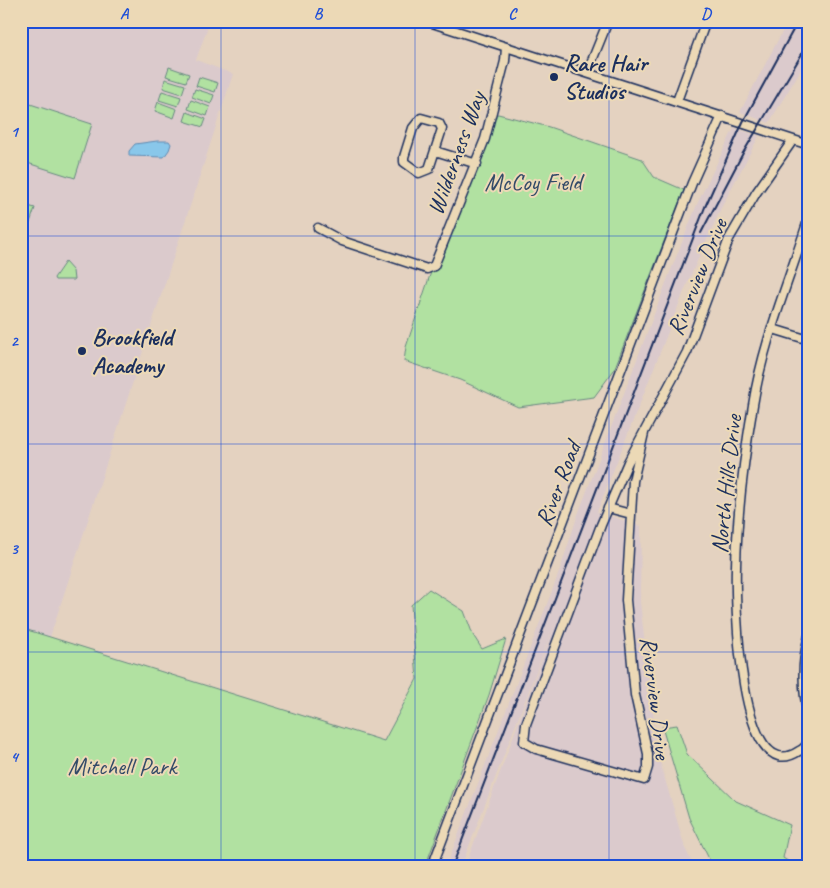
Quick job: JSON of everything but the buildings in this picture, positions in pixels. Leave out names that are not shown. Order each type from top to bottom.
[{"type":"street","points":[[426,21],[809,145]]},
{"type":"street","points":[[587,73],[608,21]]},
{"type":"street","points":[[677,101],[706,21]]},
{"type":"street","name":"Wilderness Way","points":[[318,228],[342,241],[431,268],[437,262],[454,213],[476,164],[499,89],[506,48]]},
{"type":"street","name":"River Road","points":[[432,867],[692,183],[722,116]]},
{"type":"street","points":[[421,118],[433,120],[441,126],[435,151],[429,169],[425,173],[415,172],[404,162],[414,128],[421,118]]},
{"type":"street","name":"Riverview Drive","points":[[644,433],[636,462],[626,600],[635,695],[648,754],[648,767],[644,780],[536,749],[524,742],[524,732],[608,508],[628,462],[687,352],[734,231],[756,193],[793,140]]},
{"type":"street","points":[[435,151],[476,164]]},
{"type":"street","name":"North Hills Drive","points":[[809,216],[758,377],[749,426],[740,502],[736,590],[738,642],[750,709],[761,743],[764,748],[775,755],[792,755],[803,748],[809,740]]},
{"type":"street","points":[[772,329],[809,340]]},
{"type":"street","points":[[608,508],[631,514]]},
{"type":"street","points":[[809,636],[802,677],[809,718]]},
{"type":"shaded area","name":"Brookfield Academy","points":[[21,21],[210,21],[196,60],[233,74],[50,637],[21,628]]},
{"type":"shaded area","points":[[788,21],[809,21],[809,56],[769,123],[740,112]]},
{"type":"shaded area","points":[[734,128],[759,136],[721,208],[687,284],[597,512],[641,526],[640,602],[658,755],[685,848],[694,867],[465,867],[558,615],[461,867],[446,867],[560,570],[577,517],[669,275],[698,202]]},
{"type":"green space","points":[[169,67],[189,74],[186,82],[166,76]]},
{"type":"green space","points":[[199,77],[218,83],[215,92],[196,86]]},
{"type":"green space","points":[[165,79],[185,85],[182,94],[163,88]]},
{"type":"green space","points":[[195,89],[214,95],[211,104],[192,97]]},
{"type":"green space","points":[[162,91],[181,97],[178,106],[159,100]]},
{"type":"green space","points":[[191,100],[210,107],[207,116],[188,109]]},
{"type":"green space","points":[[21,101],[92,124],[75,178],[21,161]]},
{"type":"green space","points":[[158,102],[177,109],[174,118],[155,111]]},
{"type":"green space","points":[[187,112],[206,119],[203,127],[184,121]]},
{"type":"green space","name":"McCoy Field","points":[[498,114],[549,127],[642,159],[654,177],[684,190],[614,370],[594,397],[518,407],[460,380],[404,361],[406,347],[431,272],[439,262],[493,115]]},
{"type":"green space","points":[[21,204],[35,208],[21,249]]},
{"type":"green space","points":[[65,262],[73,271],[74,280],[55,280],[54,278]]},
{"type":"green space","name":"Mitchell Park","points":[[429,589],[464,611],[473,635],[482,649],[506,639],[489,695],[425,867],[21,867],[21,628],[384,741],[417,679],[411,605]]},
{"type":"green space","points":[[677,725],[687,754],[736,801],[790,825],[783,858],[797,867],[713,867],[689,818],[662,727]]},
{"type":"water","points":[[169,141],[171,144],[164,157],[129,156],[129,151],[135,144]]},
{"type":"railway","points":[[452,867],[705,207],[743,122],[798,21]]},
{"type":"railway","points":[[701,233],[743,153],[809,42]]},
{"type":"place","name":"Rare Hair Studios","points":[[554,77]]},
{"type":"place","name":"Brookfield Academy","points":[[82,351]]}]
